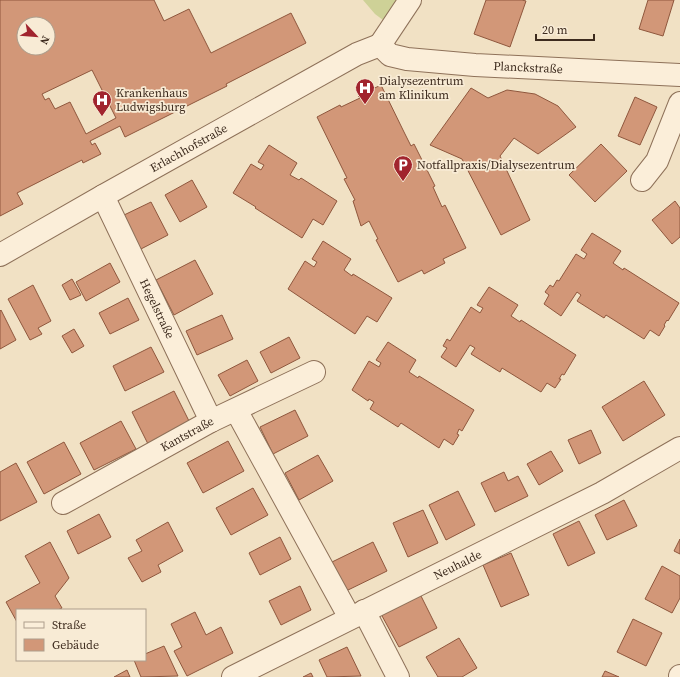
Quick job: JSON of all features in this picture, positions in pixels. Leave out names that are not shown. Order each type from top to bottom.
[{"type":"street","points":[[380,45],[410,0]]},
{"type":"street","name":"Planckstraße","points":[[380,45],[390,55],[407,59],[475,65],[680,75]]},
{"type":"street","name":"Erlachhofstraße","points":[[0,255],[357,54],[380,45]]},
{"type":"street","points":[[642,180],[658,161],[680,103]]},
{"type":"street","name":"Hegelstraße","points":[[103,196],[211,421]]},
{"type":"street","name":"Kantstraße","points":[[63,503],[211,421],[314,372]]},
{"type":"street","points":[[236,410],[357,615],[398,677]]},
{"type":"street","name":"Neuhalde","points":[[233,677],[602,493],[680,448]]},
{"type":"green space","points":[[363,0],[397,0],[383,20],[375,14]]},
{"type":"building","name":"Krankenhaus Ludwigsburg","points":[[0,0],[154,0],[164,21],[189,9],[211,53],[291,13],[306,43],[226,84],[227,86],[125,137],[120,126],[90,141],[92,145],[95,143],[101,154],[83,163],[82,160],[17,193],[23,204],[0,216]],"holes":[[[92,70],[116,118],[86,134],[70,102],[55,109],[49,98],[45,100],[42,94]]]},
{"type":"building","points":[[486,0],[526,1],[510,47],[474,34]]},
{"type":"building","points":[[648,0],[674,0],[663,36],[639,29]]},
{"type":"building","points":[[381,85],[411,146],[414,144],[435,186],[433,187],[442,207],[445,205],[466,248],[443,259],[445,263],[424,274],[422,270],[398,282],[376,240],[378,239],[369,221],[361,226],[353,201],[355,200],[344,179],[347,178],[317,117],[340,105],[341,107],[360,98],[358,96]]},
{"type":"building","points":[[471,88],[488,98],[507,90],[535,94],[558,106],[576,127],[538,154],[514,138],[500,156],[530,220],[501,235],[462,159],[430,145]]},
{"type":"building","points":[[635,97],[657,107],[640,145],[618,136]]},
{"type":"building","points":[[601,144],[627,171],[595,202],[569,175]]},
{"type":"building","points":[[269,145],[297,163],[290,175],[299,180],[301,178],[337,201],[323,225],[313,219],[302,238],[233,193],[251,164],[261,170],[264,165],[258,162]]},
{"type":"building","points":[[192,180],[207,207],[180,222],[165,195]]},
{"type":"building","points":[[675,201],[680,208],[680,237],[672,244],[652,220]]},
{"type":"building","points":[[151,202],[168,235],[139,250],[122,216]]},
{"type":"building","points":[[592,233],[621,251],[613,263],[623,270],[624,268],[679,303],[668,321],[667,320],[659,336],[650,330],[644,339],[606,315],[604,318],[577,301],[581,295],[577,292],[561,316],[544,304],[549,295],[545,292],[550,285],[553,287],[557,280],[559,281],[576,254],[584,259],[587,254],[581,250]]},
{"type":"building","points":[[323,241],[351,259],[344,270],[392,298],[377,322],[367,316],[355,334],[288,289],[305,261],[314,267],[317,262],[312,259]]},
{"type":"building","points":[[195,260],[213,294],[174,315],[156,280]]},
{"type":"building","points":[[110,263],[120,282],[86,301],[76,282]]},
{"type":"building","points":[[72,279],[81,295],[70,300],[62,285]]},
{"type":"building","points":[[33,285],[51,321],[38,328],[42,334],[30,340],[8,299]]},
{"type":"building","points":[[489,287],[518,305],[511,316],[520,322],[521,320],[576,355],[564,375],[562,374],[559,379],[561,379],[555,388],[547,383],[541,392],[502,368],[500,372],[471,354],[475,348],[470,345],[456,367],[441,357],[447,348],[443,346],[447,339],[450,341],[471,307],[480,313],[483,308],[477,305]]},
{"type":"building","points":[[128,298],[139,320],[110,334],[99,313]]},
{"type":"building","points":[[1,310],[16,340],[0,349],[0,311]]},
{"type":"building","points":[[222,315],[233,339],[197,355],[186,331]]},
{"type":"building","points":[[74,329],[84,346],[72,353],[62,336]]},
{"type":"building","points":[[289,337],[300,358],[271,373],[260,352]]},
{"type":"building","points":[[388,342],[416,360],[409,372],[418,378],[419,376],[474,410],[462,431],[459,429],[457,434],[459,435],[453,445],[444,439],[439,448],[401,423],[398,427],[370,409],[374,402],[369,399],[368,401],[352,390],[369,361],[379,367],[381,363],[376,360]]},
{"type":"building","points":[[151,347],[164,372],[125,391],[113,366]]},
{"type":"building","points":[[247,360],[258,381],[230,396],[218,375]]},
{"type":"building","points":[[644,381],[665,415],[623,441],[602,407]]},
{"type":"building","points":[[174,391],[190,423],[148,444],[132,412]]},
{"type":"building","points":[[295,410],[308,436],[273,454],[260,427]]},
{"type":"building","points":[[121,421],[136,449],[94,470],[80,443]]},
{"type":"building","points":[[591,430],[601,453],[579,464],[568,440]]},
{"type":"building","points":[[228,441],[244,471],[203,493],[187,463]]},
{"type":"building","points":[[64,442],[81,474],[44,494],[27,462]]},
{"type":"building","points":[[551,451],[563,471],[539,485],[527,464]]},
{"type":"building","points":[[318,455],[333,481],[299,500],[285,473]]},
{"type":"building","points":[[16,463],[37,502],[0,521],[0,472]]},
{"type":"building","points":[[504,472],[508,481],[518,476],[528,496],[495,512],[481,483]]},
{"type":"building","points":[[253,488],[268,515],[231,535],[216,508]]},
{"type":"building","points":[[458,491],[475,525],[446,540],[429,505]]},
{"type":"building","points":[[624,500],[637,526],[607,540],[595,515]]},
{"type":"building","points":[[423,510],[438,543],[408,557],[393,523]]},
{"type":"building","points":[[99,514],[111,537],[78,554],[67,531]]},
{"type":"building","points":[[579,521],[595,553],[568,566],[553,534]]},
{"type":"building","points":[[168,522],[183,551],[158,565],[161,572],[142,582],[128,558],[142,551],[136,540]]},
{"type":"building","points":[[280,537],[291,559],[260,575],[249,553]]},
{"type":"building","points":[[680,539],[680,554],[674,551]]},
{"type":"building","points":[[50,542],[69,578],[55,596],[62,608],[16,609],[16,620],[6,602],[40,583],[25,556]]},
{"type":"building","points":[[373,542],[387,571],[346,591],[332,562]]},
{"type":"building","points":[[511,553],[529,595],[501,607],[483,565]]},
{"type":"building","points":[[662,566],[680,576],[680,598],[672,613],[645,599]]},
{"type":"building","points":[[300,586],[311,610],[281,625],[269,601]]},
{"type":"building","points":[[420,594],[437,628],[399,647],[381,614]]},
{"type":"building","points":[[195,612],[206,635],[221,627],[233,653],[187,676],[174,651],[182,647],[171,624]]},
{"type":"building","points":[[633,619],[662,633],[646,666],[617,652]]},
{"type":"building","points":[[459,638],[477,668],[462,677],[438,677],[426,657]]},
{"type":"building","points":[[164,646],[178,676],[141,677],[134,661],[146,661],[146,654]]},
{"type":"building","points":[[347,647],[361,676],[327,677],[319,660]]},
{"type":"building","points":[[127,670],[130,677],[114,677]]},
{"type":"building","points":[[605,671],[619,677],[602,677]]},
{"type":"building","points":[[311,673],[313,677],[303,677]]},
{"type":"place","name":"Dialysezentrum am Klinikum","points":[[365,105]]},
{"type":"place","name":"Krankenhaus Ludwigsburg","points":[[102,117]]},
{"type":"place","name":"Notfallpraxis/Dialysezentrum","points":[[403,182]]}]
